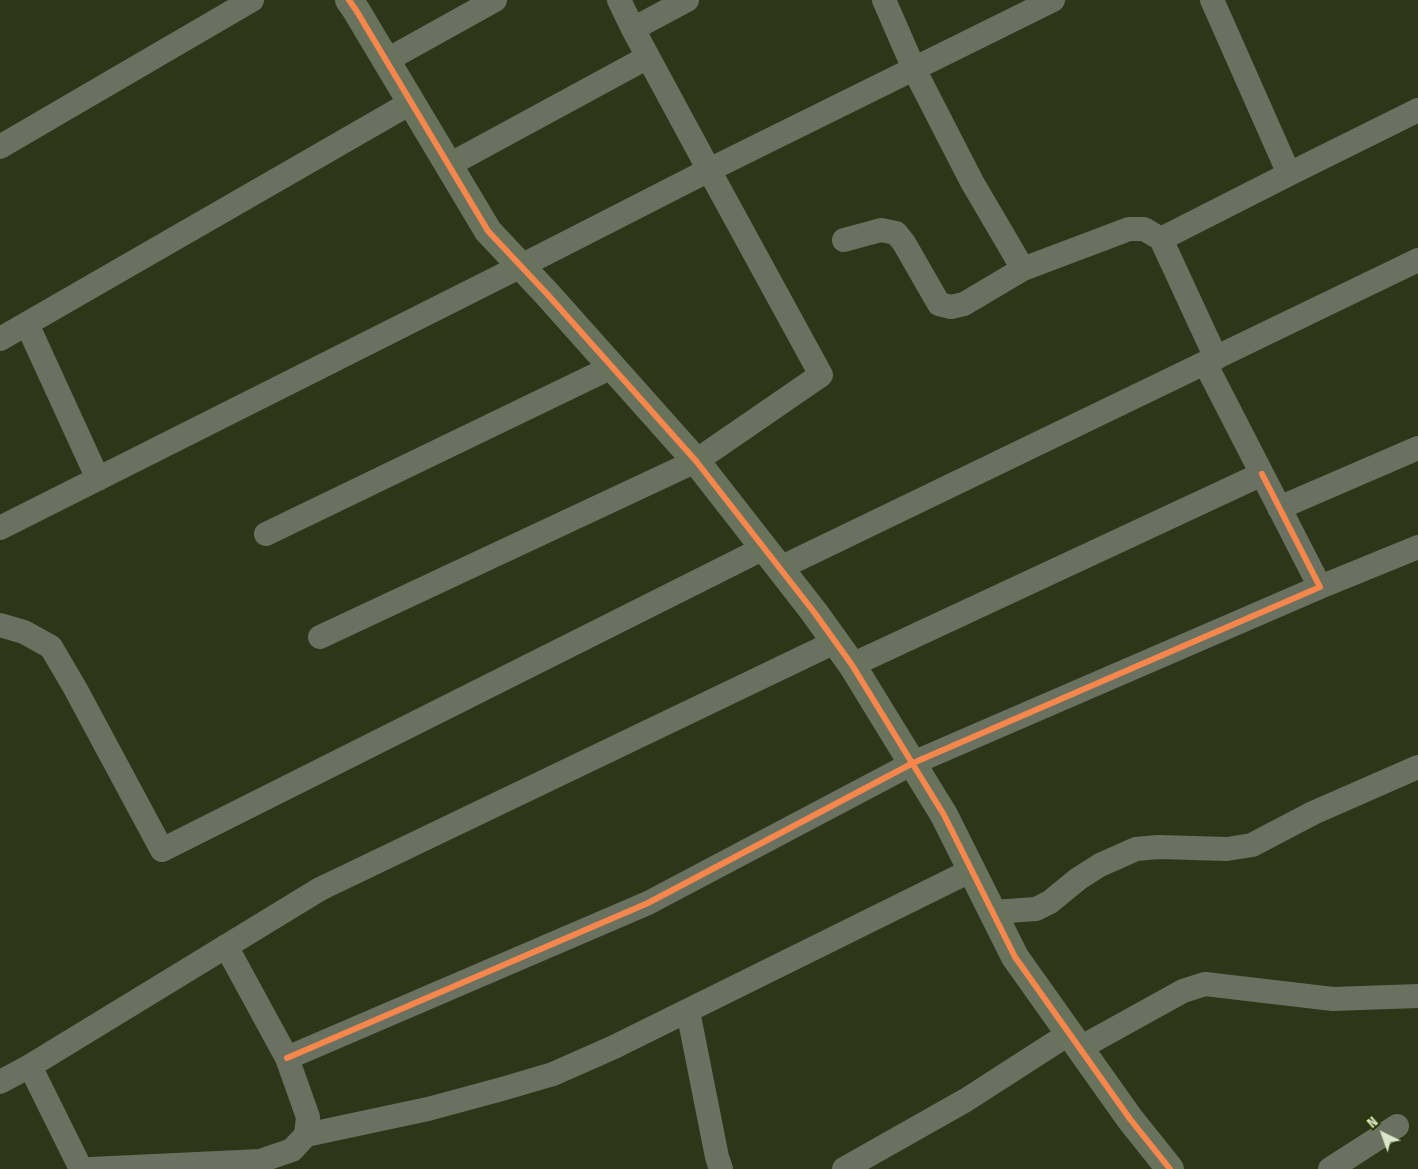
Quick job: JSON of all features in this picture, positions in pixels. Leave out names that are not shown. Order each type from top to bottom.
[{"type":"street","points":[[0,147],[252,0]]},
{"type":"street","points":[[349,0],[387,60],[488,231],[696,462],[836,642],[944,815],[1015,957],[1130,1119],[1170,1169]]},
{"type":"street","points":[[387,60],[495,0]]},
{"type":"street","points":[[320,637],[696,462],[821,375],[708,170],[633,30],[619,0]]},
{"type":"street","points":[[633,30],[687,0]]},
{"type":"street","points":[[884,0],[914,68],[972,182],[1023,269]]},
{"type":"street","points":[[0,528],[914,68],[1022,7],[1052,0]]},
{"type":"street","points":[[1212,0],[1289,174]]},
{"type":"street","points":[[449,165],[648,57]]},
{"type":"street","points":[[0,339],[412,102]]},
{"type":"street","points":[[1161,239],[1418,110]]},
{"type":"street","points":[[844,240],[881,230],[896,233],[904,243],[939,304],[951,308],[964,304],[1023,269],[1130,229],[1144,229],[1161,239],[1211,360],[1262,474],[1320,587]]},
{"type":"street","points":[[0,626],[24,632],[51,647],[162,850],[772,558],[1211,360],[1418,260]]},
{"type":"street","points":[[27,324],[98,479]]},
{"type":"street","points":[[266,534],[612,367]]},
{"type":"street","points":[[1280,508],[1418,448]]},
{"type":"street","points":[[852,665],[1262,474]]},
{"type":"street","points":[[287,1058],[648,903],[913,763],[1320,587],[1418,547]]},
{"type":"street","points":[[0,1082],[30,1066],[320,889],[836,642]]},
{"type":"street","points":[[993,912],[1036,909],[1050,902],[1078,879],[1100,865],[1136,849],[1158,847],[1227,848],[1252,845],[1314,813],[1418,767]]},
{"type":"street","points":[[91,1169],[260,1161],[292,1150],[306,1135],[428,1109],[553,1074],[688,1011],[972,870]]},
{"type":"street","points":[[226,946],[287,1058],[308,1117],[306,1135]]},
{"type":"street","points":[[844,1169],[1075,1041],[1183,991],[1205,984],[1332,999],[1418,996]]},
{"type":"street","points":[[688,1011],[721,1169]]},
{"type":"street","points":[[30,1066],[80,1169]]},
{"type":"street","points":[[1330,1169],[1397,1126]]},
{"type":"cycle path","points":[[349,0],[488,231],[548,295],[696,461],[814,612],[852,665],[944,815],[1015,957],[1130,1119],[1170,1169]]},
{"type":"cycle path","points":[[287,1058],[648,903],[913,763],[1320,587],[1262,474]]}]
